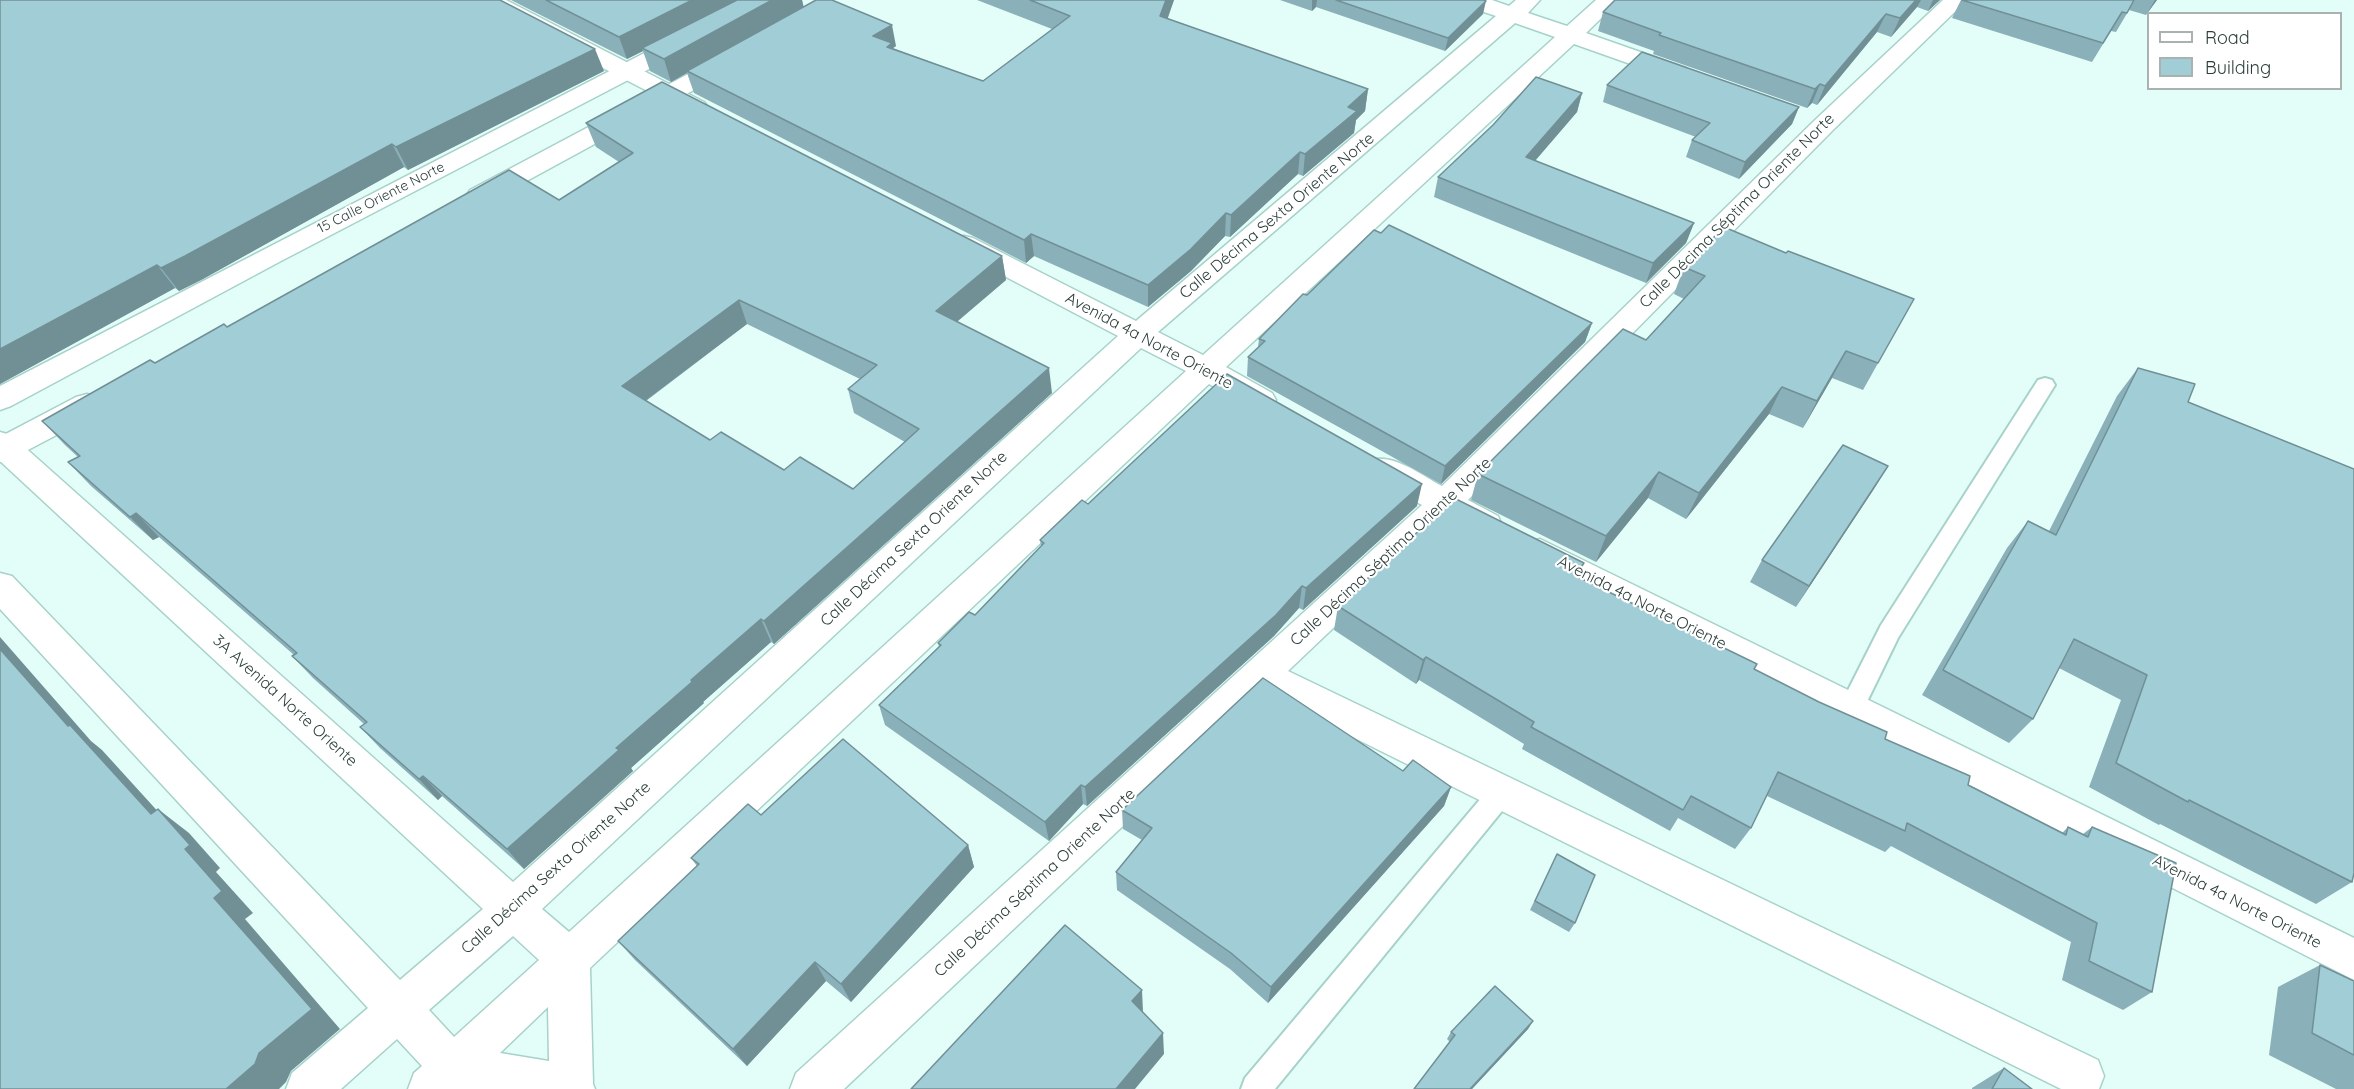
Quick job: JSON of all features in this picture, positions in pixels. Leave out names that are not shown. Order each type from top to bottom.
[{"type":"street","points":[[489,0],[724,121]]},
{"type":"street","name":"15 Calle Oriente Norte","points":[[0,399],[271,255],[764,0]]},
{"type":"street","points":[[1472,0],[1521,7],[1573,35],[1704,82]]},
{"type":"street","points":[[441,1078],[1206,369],[1609,0]]},
{"type":"street","name":"Calle Décima Séptima Oriente Norte","points":[[812,1089],[1444,504],[1813,121],[1956,0]]},
{"type":"street","name":"Calle Décima Sexta Oriente Norte","points":[[308,1089],[514,908],[1138,334],[1521,7]]},
{"type":"street","points":[[459,206],[750,50]]},
{"type":"street","name":"Avenida 4a Norte Oriente","points":[[936,230],[1206,369],[1289,416]]},
{"type":"street","points":[[2,448],[111,392]]},
{"type":"street","name":"3A Avenida Norte Oriente","points":[[2,448],[569,960]]},
{"type":"street","name":"Avenida 4a Norte Oriente","points":[[1361,457],[1444,504],[2354,960]]},
{"type":"street","points":[[0,586],[400,1009],[441,1078]]},
{"type":"street","points":[[1260,674],[2082,1076]]},
{"type":"street","points":[[441,1078],[572,1088],[569,960]]},
{"type":"lane","points":[[1851,708],[1889,632],[2045,386]]},
{"type":"lane","points":[[1257,1089],[1502,792]]},
{"type":"building","points":[[0,0],[500,0],[595,49],[396,147],[392,144],[185,256],[161,268],[157,265],[0,349]]},
{"type":"building","points":[[546,0],[692,0],[619,37]]},
{"type":"building","points":[[737,0],[772,0],[664,59],[642,48]]},
{"type":"building","points":[[816,0],[832,0],[892,25],[873,36],[892,43],[887,47],[983,81],[1070,16],[1030,0],[1166,0],[1160,16],[1368,89],[1348,107],[1357,111],[1305,154],[1300,152],[1231,215],[1226,213],[1191,249],[1148,285],[1031,234],[1024,240],[687,71]]},
{"type":"building","points":[[1336,0],[1484,0],[1486,1],[1448,38]]},
{"type":"building","points":[[1615,0],[1916,0],[1900,18],[1886,14],[1825,86],[1820,84],[1815,89],[1659,35],[1661,33],[1603,12]]},
{"type":"building","points":[[1962,0],[2134,0],[2127,13],[2122,12],[2103,43]]},
{"type":"building","points":[[1642,52],[1799,107],[1745,162],[1692,140],[1710,123],[1607,85]]},
{"type":"building","points":[[1536,77],[1582,93],[1526,157],[1694,223],[1653,263],[1438,177],[1493,125]]},
{"type":"building","points":[[662,82],[1002,256],[936,311],[1049,368],[764,621],[761,619],[691,680],[692,682],[616,748],[619,750],[507,849],[423,776],[419,779],[360,727],[367,722],[292,656],[297,653],[136,513],[130,517],[68,462],[80,456],[42,421],[150,360],[155,363],[224,324],[227,327],[509,170],[559,200],[633,153],[586,123]],"holes":[[[739,300],[877,365],[848,389],[919,429],[853,489],[800,457],[784,470],[721,432],[710,440],[622,386]]]},
{"type":"building","points":[[1389,225],[1592,323],[1445,466],[1248,357],[1265,341],[1259,339],[1303,294],[1307,295],[1374,230],[1381,233]]},
{"type":"building","points":[[1724,227],[1786,253],[1788,251],[1914,299],[1878,363],[1846,351],[1817,401],[1782,387],[1699,493],[1659,472],[1606,536],[1478,474],[1623,329],[1646,340],[1705,276],[1684,267]]},
{"type":"building","points":[[2138,368],[2195,384],[2188,402],[2354,469],[2354,873],[2352,882],[2189,800],[2188,802],[2116,763],[2147,675],[2074,639],[2033,719],[1943,670],[2028,521],[2056,535]]},
{"type":"building","points":[[1227,374],[1422,484],[1306,588],[1302,586],[1276,615],[1085,787],[1081,785],[1045,822],[879,705],[941,645],[938,643],[969,612],[975,615],[1044,543],[1040,540],[1082,500],[1088,504]]},
{"type":"building","points":[[1843,445],[1888,466],[1809,586],[1762,560]]},
{"type":"building","points":[[1454,498],[1584,563],[1574,575],[1757,664],[1754,669],[1819,702],[1887,732],[1885,739],[1970,776],[1968,785],[2066,835],[2068,827],[2088,837],[2092,827],[2176,863],[2152,992],[2089,961],[2097,923],[1907,823],[1905,831],[1778,772],[1751,828],[1691,796],[1683,810],[1531,727],[1534,722],[1426,657],[1423,660],[1338,606]]},
{"type":"building","points":[[0,649],[68,726],[70,725],[151,814],[158,809],[190,845],[185,849],[222,891],[214,898],[312,1009],[259,1053],[255,1064],[226,1089],[0,1089]]},
{"type":"building","points":[[1263,678],[1403,771],[1413,760],[1451,787],[1271,987],[1231,953],[1116,872],[1152,828],[1122,810]]},
{"type":"building","points":[[843,739],[968,845],[841,984],[815,962],[733,1049],[618,941],[699,864],[691,858],[748,804],[761,815]]},
{"type":"building","points":[[1557,854],[1595,875],[1575,923],[1535,901]]},
{"type":"building","points":[[1065,925],[1142,990],[1132,1001],[1163,1033],[1116,1089],[911,1089]]},
{"type":"building","points":[[2320,965],[2354,981],[2354,1055],[2312,1033]]},
{"type":"building","points":[[1495,986],[1533,1021],[1470,1089],[1414,1089],[1455,1035],[1451,1032]]},
{"type":"building","points":[[2004,1068],[2032,1089],[1992,1089]]}]
